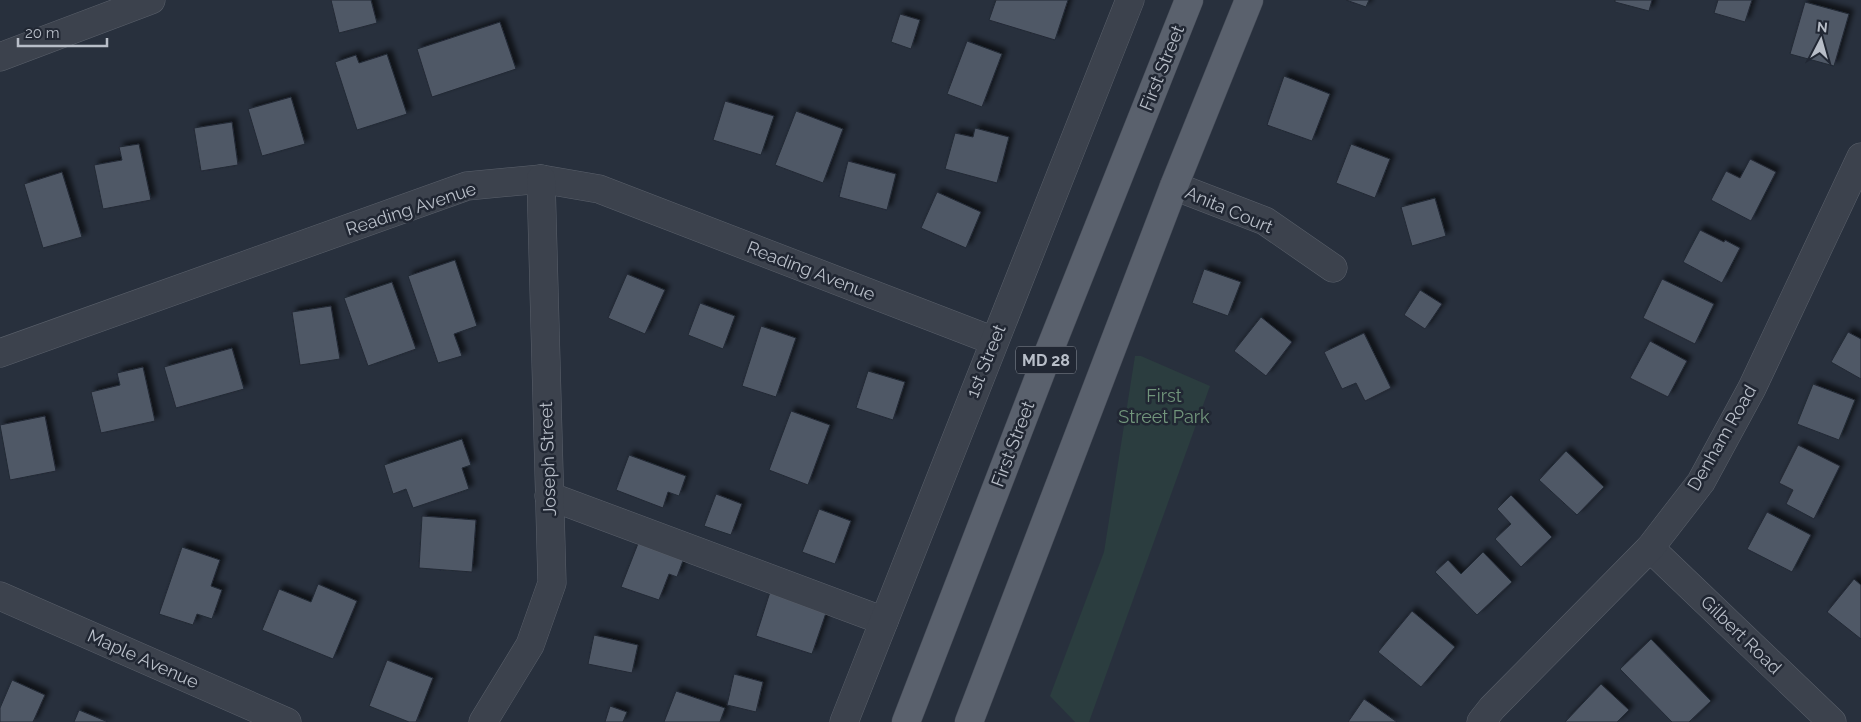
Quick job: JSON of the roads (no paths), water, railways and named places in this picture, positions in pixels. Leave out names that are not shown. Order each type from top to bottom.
[{"type":"main road","name":"First Street","points":[[906,722],[1046,359],[1189,0]]},
{"type":"main road","name":"MD 28","points":[[969,722],[1174,186],[1248,0]]},
{"type":"street","points":[[0,57],[151,0]]},
{"type":"street","name":"1st Street","points":[[844,722],[1130,0]]},
{"type":"street","name":"Denham Road","points":[[1481,722],[1492,708],[1650,548],[1701,482],[1752,388],[1861,156]]},
{"type":"street","name":"Reading Avenue","points":[[0,354],[467,186],[541,179],[599,189],[994,342]]},
{"type":"street","name":"Joseph Street","points":[[483,722],[530,645],[552,583],[541,179]]},
{"type":"street","name":"Anita Court","points":[[1174,186],[1264,221],[1333,268]]},
{"type":"street","points":[[549,496],[884,621]]},
{"type":"street","name":"Gilbert Road","points":[[1650,548],[1832,722]]},
{"type":"street","name":"Maple Avenue","points":[[0,596],[287,722]]},
{"type":"park label","name":"First Street Park","points":[[1164,406]]}]
